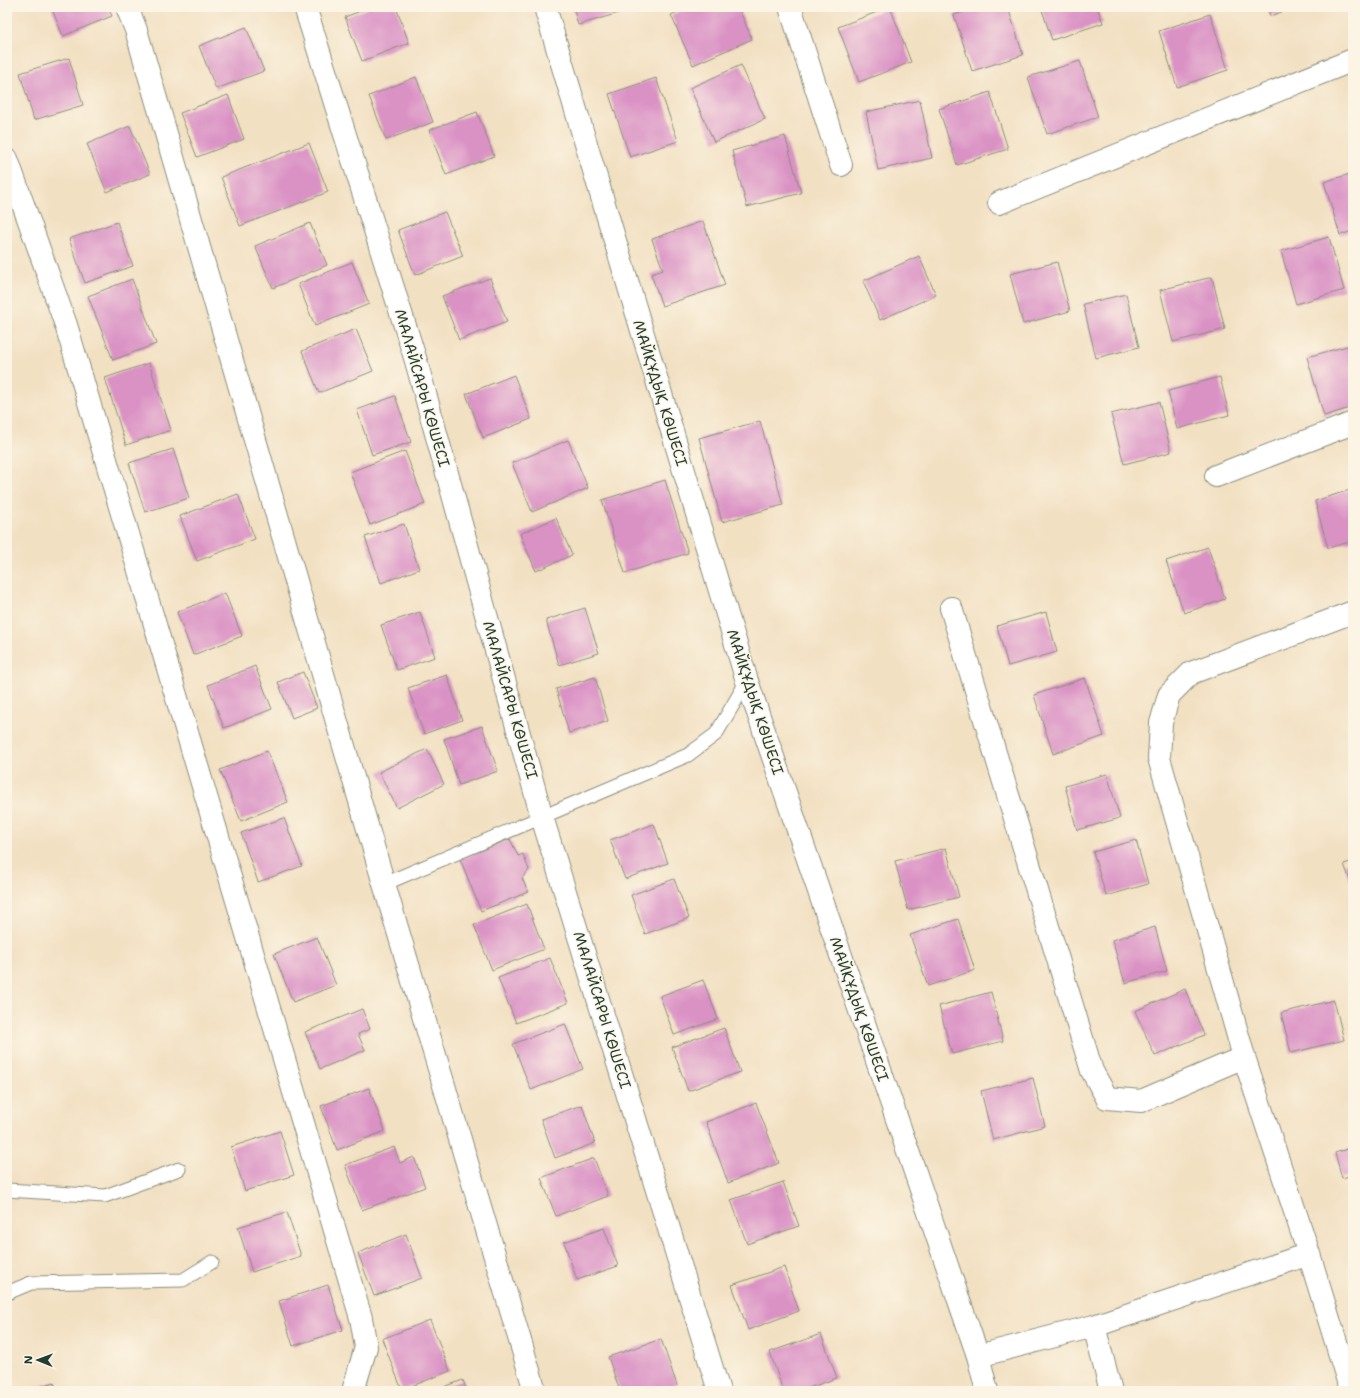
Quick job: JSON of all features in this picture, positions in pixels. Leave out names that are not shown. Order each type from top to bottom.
[{"type":"street","points":[[127,7],[140,46],[384,884],[535,1391]]},
{"type":"street","name":"МАЛАЙСАРЫ КӨШЕСІ","points":[[305,7],[416,361],[542,816],[719,1391]]},
{"type":"street","name":"МАЙҚҰДЫҚ КӨШЕСІ","points":[[545,7],[747,681],[978,1356],[987,1391]]},
{"type":"street","points":[[790,7],[841,165]]},
{"type":"street","points":[[999,203],[1353,60]]},
{"type":"street","points":[[7,159],[66,326],[361,1318],[366,1347],[353,1391]]},
{"type":"street","points":[[1216,476],[1353,423]]},
{"type":"street","points":[[951,608],[1092,1071],[1107,1098],[1141,1101],[1244,1057]]},
{"type":"street","points":[[1351,1391],[1310,1254],[1244,1057],[1159,758],[1161,722],[1169,695],[1191,673],[1353,612]]},
{"type":"street","points":[[978,1356],[1094,1326],[1310,1254]]},
{"type":"street","points":[[1094,1326],[1111,1391]]},
{"type":"lane","points":[[384,884],[688,755],[716,734],[747,681]]},
{"type":"lane","points":[[7,1190],[105,1196],[179,1169]]},
{"type":"lane","points":[[7,1293],[31,1283],[183,1280],[212,1262]]},
{"type":"building","points":[[51,7],[108,7],[112,16],[63,36]]},
{"type":"building","points":[[371,7],[396,7],[409,43],[362,61],[345,17]]},
{"type":"building","points":[[573,7],[639,7],[578,25]]},
{"type":"building","points":[[688,7],[738,7],[752,39],[693,65],[671,15]]},
{"type":"building","points":[[890,7],[911,62],[859,82],[838,27]]},
{"type":"building","points":[[978,7],[1008,7],[1023,55],[972,71],[954,15]]},
{"type":"building","points":[[1041,7],[1097,7],[1103,23],[1052,40]]},
{"type":"building","points":[[1267,7],[1296,7],[1270,16]]},
{"type":"building","points":[[1210,14],[1228,70],[1177,87],[1159,31]]},
{"type":"building","points":[[246,27],[264,71],[216,89],[199,46]]},
{"type":"building","points":[[69,58],[83,105],[34,120],[20,73]]},
{"type":"building","points":[[1080,61],[1098,117],[1047,134],[1028,77]]},
{"type":"building","points":[[741,65],[765,119],[714,142],[690,88]]},
{"type":"building","points":[[416,77],[433,122],[386,140],[369,96]]},
{"type":"building","points":[[656,78],[678,141],[630,157],[609,94]]},
{"type":"building","points":[[990,92],[1008,149],[957,165],[939,109]]},
{"type":"building","points":[[228,95],[244,139],[197,157],[180,113]]},
{"type":"building","points":[[920,100],[932,158],[878,170],[866,112]]},
{"type":"building","points":[[477,112],[494,156],[446,175],[429,130]]},
{"type":"building","points":[[130,126],[150,174],[107,192],[87,144]]},
{"type":"building","points":[[785,136],[801,193],[747,207],[732,151]]},
{"type":"building","points":[[309,143],[328,192],[240,226],[221,177]]},
{"type":"building","points":[[1353,173],[1353,231],[1340,235],[1324,182]]},
{"type":"building","points":[[445,212],[463,256],[415,275],[398,230]]},
{"type":"building","points":[[703,221],[725,285],[662,306],[651,274],[663,270],[652,239]]},
{"type":"building","points":[[117,222],[133,266],[85,283],[69,239]]},
{"type":"building","points":[[310,223],[327,265],[273,288],[255,246]]},
{"type":"building","points":[[1329,237],[1344,290],[1296,304],[1281,251]]},
{"type":"building","points":[[919,256],[936,295],[880,320],[863,281]]},
{"type":"building","points":[[352,262],[369,304],[315,326],[298,284]]},
{"type":"building","points":[[1057,262],[1070,311],[1023,324],[1010,274]]},
{"type":"building","points":[[1212,277],[1225,329],[1173,342],[1160,290]]},
{"type":"building","points":[[490,278],[507,322],[459,340],[442,296]]},
{"type":"building","points":[[132,279],[156,344],[113,360],[88,296]]},
{"type":"building","points":[[1126,294],[1139,347],[1096,358],[1083,304]]},
{"type":"building","points":[[356,329],[373,371],[319,393],[302,351]]},
{"type":"building","points":[[1353,334],[1353,344],[1350,335]]},
{"type":"building","points":[[1347,346],[1353,366],[1353,407],[1324,416],[1307,357]]},
{"type":"building","points":[[149,363],[171,430],[126,445],[105,378]]},
{"type":"building","points":[[514,375],[531,419],[483,438],[466,394]]},
{"type":"building","points":[[1220,377],[1229,415],[1177,429],[1168,391]]},
{"type":"building","points":[[395,396],[411,442],[372,455],[357,410]]},
{"type":"building","points":[[1159,402],[1171,452],[1124,464],[1111,414]]},
{"type":"building","points":[[760,421],[783,505],[722,522],[699,438]]},
{"type":"building","points":[[568,440],[588,488],[532,512],[512,463]]},
{"type":"building","points":[[173,449],[189,498],[145,512],[129,463]]},
{"type":"building","points":[[405,451],[425,504],[370,525],[350,472]]},
{"type":"building","points":[[665,480],[688,553],[625,573],[602,500]]},
{"type":"building","points":[[1353,489],[1353,541],[1328,548],[1315,501]]},
{"type":"building","points":[[238,494],[255,539],[197,561],[180,516]]},
{"type":"building","points":[[556,518],[572,555],[536,571],[520,534]]},
{"type":"building","points":[[404,524],[419,569],[381,583],[365,537]]},
{"type":"building","points":[[1208,547],[1225,599],[1184,613],[1166,561]]},
{"type":"building","points":[[225,593],[242,636],[193,655],[177,612]]},
{"type":"building","points":[[585,608],[599,653],[559,665],[546,620]]},
{"type":"building","points":[[420,612],[435,657],[397,670],[381,625]]},
{"type":"building","points":[[1046,612],[1057,652],[1008,666],[997,626]]},
{"type":"building","points":[[255,666],[272,709],[224,728],[208,685]]},
{"type":"building","points":[[303,672],[317,708],[292,718],[278,682]]},
{"type":"building","points":[[447,675],[462,720],[424,734],[408,688]]},
{"type":"building","points":[[595,677],[608,721],[569,733],[556,689]]},
{"type":"building","points":[[1085,678],[1104,736],[1053,754],[1034,695]]},
{"type":"building","points":[[482,726],[498,771],[459,785],[444,739]]},
{"type":"building","points":[[427,749],[444,784],[397,808],[379,772]]},
{"type":"building","points":[[267,751],[288,802],[241,821],[220,770]]},
{"type":"building","points":[[1107,774],[1120,818],[1077,830],[1065,786]]},
{"type":"building","points":[[284,818],[302,866],[258,882],[241,833]]},
{"type":"building","points":[[654,824],[668,863],[625,879],[610,840]]},
{"type":"building","points":[[510,839],[518,856],[523,854],[529,870],[522,878],[528,892],[481,911],[460,859]]},
{"type":"building","points":[[1136,840],[1148,884],[1106,896],[1093,852]]},
{"type":"building","points":[[946,848],[959,897],[908,910],[895,861]]},
{"type":"building","points":[[1353,861],[1353,889],[1344,864]]},
{"type":"building","points":[[674,879],[689,918],[645,934],[631,895]]},
{"type":"building","points":[[527,904],[544,949],[492,970],[474,925]]},
{"type":"building","points":[[958,919],[975,970],[928,986],[910,935]]},
{"type":"building","points":[[1155,927],[1167,971],[1125,983],[1112,940]]},
{"type":"building","points":[[317,937],[336,985],[293,1002],[274,954]]},
{"type":"building","points":[[550,958],[568,1003],[516,1023],[498,978]]},
{"type":"building","points":[[703,980],[718,1019],[674,1035],[660,996]]},
{"type":"building","points":[[1185,989],[1204,1035],[1155,1056],[1135,1011]]},
{"type":"building","points":[[991,992],[1003,1041],[952,1054],[939,1006]]},
{"type":"building","points":[[1334,1000],[1344,1040],[1291,1053],[1281,1013]]},
{"type":"building","points":[[362,1009],[370,1029],[358,1034],[365,1050],[320,1069],[305,1032]]},
{"type":"building","points":[[565,1024],[583,1069],[531,1090],[513,1044]]},
{"type":"building","points":[[724,1028],[740,1072],[688,1091],[672,1047]]},
{"type":"building","points":[[1033,1078],[1045,1126],[993,1140],[981,1091]]},
{"type":"building","points":[[369,1088],[385,1131],[337,1150],[321,1106]]},
{"type":"building","points":[[756,1103],[779,1163],[728,1183],[706,1122]]},
{"type":"building","points":[[582,1105],[595,1143],[555,1158],[541,1119]]},
{"type":"building","points":[[280,1131],[294,1175],[245,1191],[231,1147]]},
{"type":"building","points":[[394,1147],[400,1163],[414,1157],[425,1187],[362,1210],[345,1165]]},
{"type":"building","points":[[1353,1147],[1353,1175],[1342,1178],[1335,1153]]},
{"type":"building","points":[[594,1158],[608,1196],[556,1216],[541,1178]]},
{"type":"building","points":[[783,1182],[799,1226],[747,1244],[731,1200]]},
{"type":"building","points":[[287,1212],[301,1256],[252,1272],[238,1227]]},
{"type":"building","points":[[604,1228],[618,1266],[577,1280],[564,1242]]},
{"type":"building","points":[[406,1234],[422,1278],[374,1296],[358,1253]]},
{"type":"building","points":[[784,1267],[799,1311],[748,1330],[732,1285]]},
{"type":"building","points":[[328,1285],[343,1330],[293,1346],[279,1301]]},
{"type":"building","points":[[430,1320],[450,1371],[402,1390],[382,1339]]},
{"type":"building","points":[[821,1334],[837,1378],[800,1391],[783,1391],[770,1352]]},
{"type":"building","points":[[661,1339],[679,1391],[620,1391],[608,1357]]},
{"type":"building","points":[[463,1380],[467,1391],[433,1391]]},
{"type":"building","points":[[54,1382],[57,1391],[26,1391]]}]
